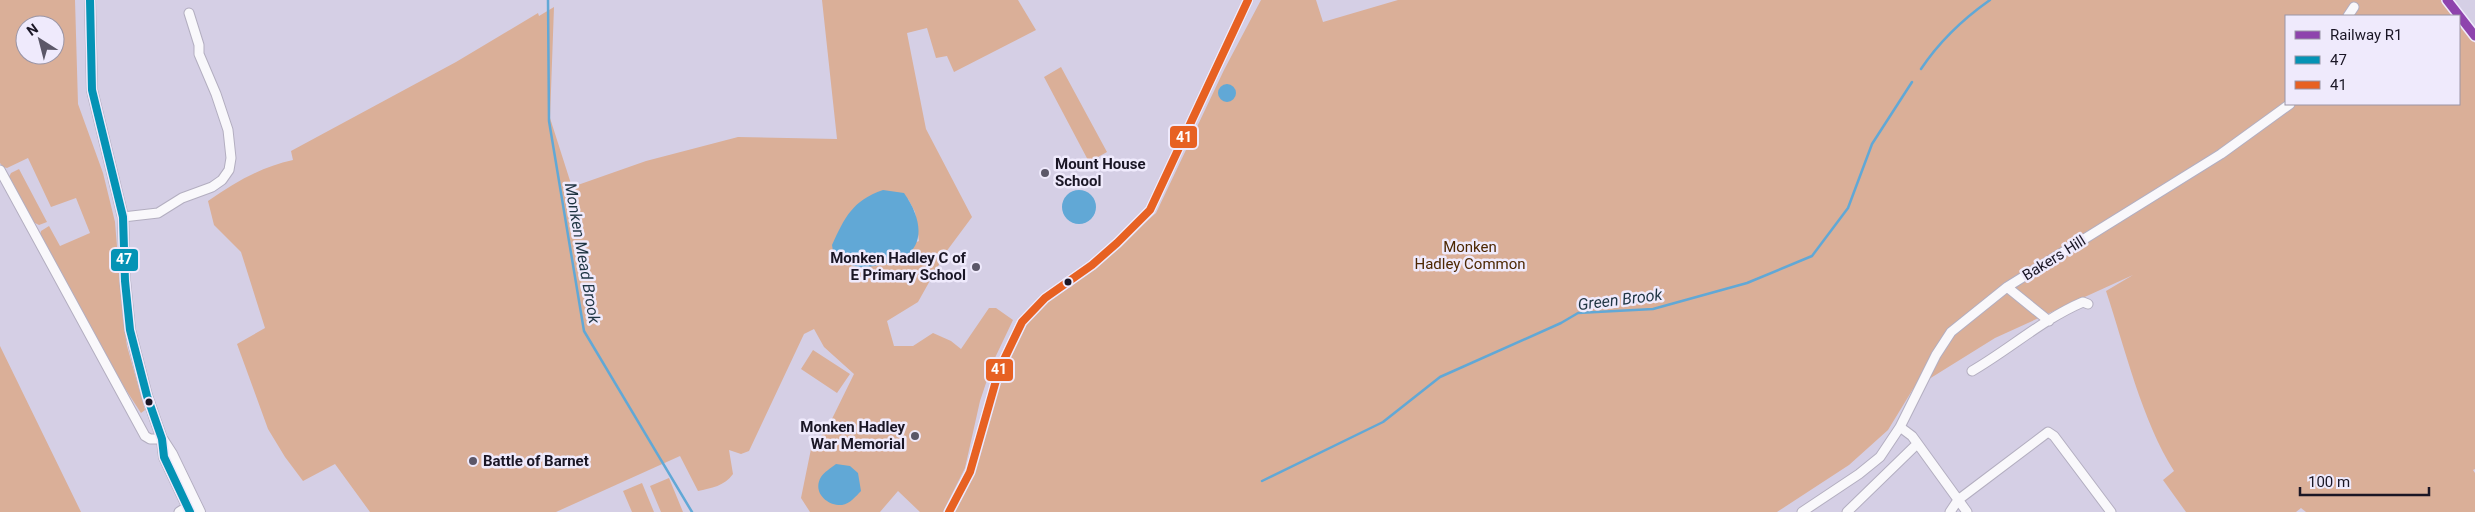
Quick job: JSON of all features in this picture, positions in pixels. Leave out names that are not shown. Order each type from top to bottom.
[{"type":"main road","points":[[90,0],[92,90],[123,217],[125,281],[130,330],[162,439],[164,457],[187,508],[200,512]]},
{"type":"street","points":[[949,512],[970,472],[999,370],[1022,322],[1045,298],[1085,270],[1117,243],[1150,210],[1248,0]]},
{"type":"street","points":[[2349,15],[2354,7]]},
{"type":"street","points":[[123,217],[158,213],[182,198],[212,187],[222,180],[229,170],[228,130],[216,94],[198,54],[200,46],[189,13]]},
{"type":"street","name":"Bakers Hill","points":[[1802,512],[1874,463],[1886,450],[1900,427],[1936,355],[1951,332],[2006,287],[2221,154],[2289,105]]},
{"type":"street","points":[[0,170],[145,436],[150,439],[162,439]]},
{"type":"street","points":[[2006,287],[2050,321]]},
{"type":"street","points":[[1972,371],[2077,305],[2083,302],[2088,304]]},
{"type":"street","points":[[136,418],[153,412]]},
{"type":"street","points":[[1900,427],[1906,430],[1917,444],[1966,512]]},
{"type":"street","points":[[1950,512],[1958,500],[2045,434],[2051,432],[2111,512]]},
{"type":"street","points":[[1847,512],[1917,444]]},
{"type":"green space","points":[[0,0],[75,0],[78,104],[103,173],[115,222],[123,320],[127,346],[145,410],[141,413],[115,373],[40,235],[41,231],[49,226],[60,246],[90,233],[76,198],[51,207],[28,158],[7,168],[3,167],[0,163]]},
{"type":"green space","points":[[822,0],[1018,0],[1036,30],[954,72],[947,56],[936,58],[927,28],[907,33],[926,129],[972,217],[946,252],[918,302],[887,321],[894,346],[913,346],[933,333],[951,341],[961,349],[989,308],[996,308],[1013,320],[993,362],[980,401],[965,468],[943,512],[920,512],[898,491],[880,512],[810,512],[801,498],[811,449],[828,427],[854,374],[824,347],[814,329],[804,334],[749,451],[741,454],[729,450],[733,474],[722,484],[698,491],[680,456],[556,512],[370,512],[335,464],[303,481],[285,457],[268,429],[237,344],[265,328],[241,252],[214,225],[208,201],[249,176],[293,160],[291,151],[456,62],[538,13],[539,16],[554,7],[550,118],[572,187],[646,161],[738,137],[837,139]],"holes":[[[908,199],[915,212],[919,241],[859,267],[834,257]]]},
{"type":"green space","name":"Monken Hadley Common","points":[[1261,0],[1316,0],[1323,22],[1398,0],[2441,0],[2453,15],[2285,15],[2285,105],[2460,105],[2460,24],[2475,43],[2475,469],[2473,470],[2475,473],[2475,512],[2306,512],[2301,508],[2296,512],[2186,512],[2163,480],[2174,471],[2143,407],[2106,291],[2133,275],[1995,338],[1913,389],[1888,430],[1849,465],[1777,512],[953,512],[975,471],[1001,375],[1027,321],[1050,299],[1098,264],[1156,213],[1224,70]]},
{"type":"green space","points":[[1061,67],[1107,152],[1089,162],[1044,77]]},
{"type":"green space","points":[[19,169],[47,222],[39,225],[33,222],[9,177],[11,173]]},
{"type":"green space","points":[[0,346],[81,512],[0,512]]},
{"type":"green space","points":[[813,350],[850,374],[837,393],[801,369]]},
{"type":"green space","points":[[669,478],[683,512],[661,512],[650,486]]},
{"type":"green space","points":[[642,483],[654,512],[632,512],[623,491]]},
{"type":"water","points":[[1223,84],[1231,84],[1236,89],[1234,100],[1223,102],[1218,97],[1218,89]]},
{"type":"water","points":[[883,190],[904,193],[912,206],[919,229],[913,249],[894,262],[866,267],[853,266],[834,257],[832,245],[851,211],[864,199]]},
{"type":"water","points":[[1079,190],[1086,191],[1091,195],[1095,200],[1095,214],[1091,219],[1086,223],[1079,224],[1072,223],[1067,219],[1063,214],[1062,207],[1063,200],[1067,195],[1072,191]]},
{"type":"water","points":[[836,464],[850,466],[858,473],[861,491],[850,501],[842,505],[826,501],[818,488],[822,475]]},
{"type":"waterway","name":"Monken Mead Brook","points":[[548,0],[549,121],[584,331],[692,512]]},
{"type":"waterway","name":"Green Brook","points":[[1921,69],[1952,32],[1990,0]]},
{"type":"waterway","name":"Green Brook","points":[[1262,481],[1383,422],[1440,377],[1561,323],[1578,313],[1653,309],[1747,283],[1812,256],[1848,208],[1872,144],[1912,82]]},
{"type":"rail line","name":"R1","points":[[2447,0],[2459,15]]},
{"type":"rail line","name":"R1","points":[[2460,17],[2475,36]]},
{"type":"transit line","name":"47","points":[[90,0],[92,90],[123,217],[125,281],[130,330],[147,396],[162,439],[164,457],[190,512]]},
{"type":"transit line","name":"41","points":[[949,512],[970,472],[999,370],[1022,322],[1045,298],[1092,265],[1150,210],[1248,0]]},
{"type":"place","name":"Mount House School","points":[[1045,173]]},
{"type":"place","name":"Monken Hadley C of E Primary School","points":[[976,267]]},
{"type":"place","name":"Monken Hadley War Memorial","points":[[915,436]]},
{"type":"place","name":"Battle of Barnet","points":[[473,461]]}]
